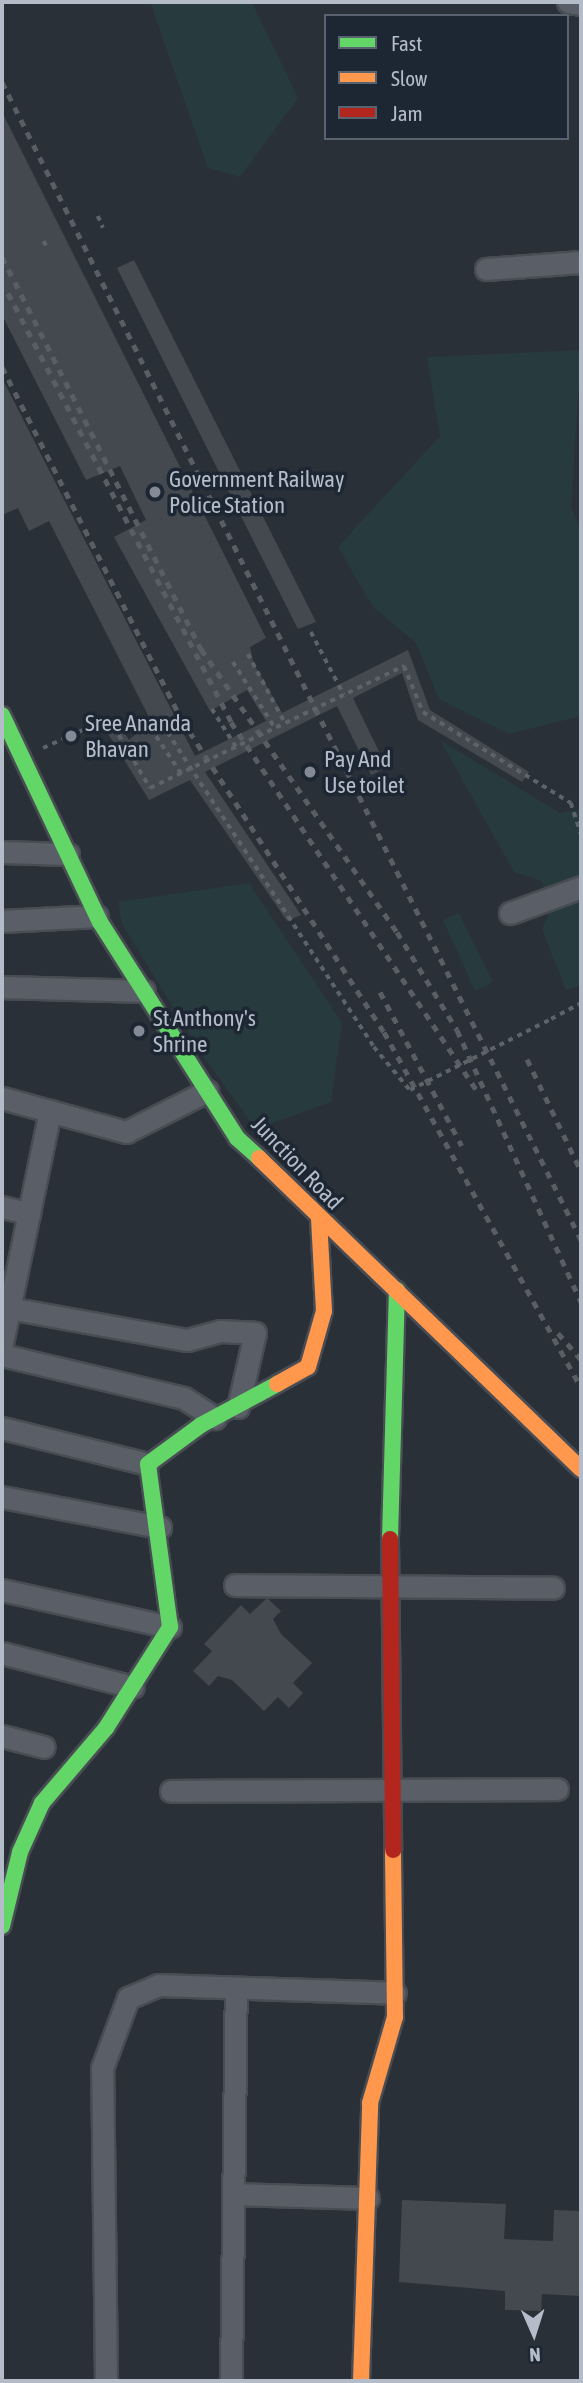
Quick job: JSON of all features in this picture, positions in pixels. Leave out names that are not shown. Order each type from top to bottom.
[{"type":"street","points":[[568,2],[581,4]]},
{"type":"street","points":[[486,270],[581,262]]},
{"type":"street","name":"Junction Road","points":[[2,715],[97,916],[237,1138],[581,1469]]},
{"type":"street","points":[[2,852],[68,854]]},
{"type":"street","points":[[510,913],[581,887]]},
{"type":"street","points":[[2,921],[97,916]]},
{"type":"street","points":[[2,987],[144,991]]},
{"type":"street","points":[[2,1098],[125,1132],[207,1091]]},
{"type":"street","points":[[2,1343],[50,1111]]},
{"type":"street","points":[[2,1207],[29,1213]]},
{"type":"street","points":[[2,1428],[148,1464],[215,1418],[309,1367],[324,1311],[319,1219]]},
{"type":"street","points":[[361,2381],[370,2103],[395,2017],[391,1586],[397,1290]]},
{"type":"street","points":[[9,1308],[187,1340],[221,1331],[255,1333],[238,1407]]},
{"type":"street","points":[[2,1355],[184,1398],[215,1418]]},
{"type":"street","points":[[2,1926],[20,1852],[42,1803],[133,1687],[170,1627],[160,1527],[148,1464]]},
{"type":"street","points":[[2,1497],[160,1527]]},
{"type":"street","points":[[236,1585],[553,1588]]},
{"type":"street","points":[[2,1590],[170,1627]]},
{"type":"street","points":[[2,1653],[133,1687]]},
{"type":"street","points":[[2,1736],[44,1747]]},
{"type":"street","points":[[171,1791],[557,1789]]},
{"type":"street","points":[[106,2381],[102,2068],[128,1998],[158,1985],[395,1993]]},
{"type":"street","points":[[231,2381],[236,1988]]},
{"type":"street","points":[[234,2194],[368,2198]]},
{"type":"path","points":[[98,216],[103,228]]},
{"type":"path","points":[[44,241],[48,250]]},
{"type":"path","points":[[311,632],[344,695]]},
{"type":"path","points":[[248,654],[285,723]]},
{"type":"path","points":[[233,662],[275,728]]},
{"type":"path","points":[[22,758],[109,718],[150,789],[404,666],[424,712],[571,803],[581,834]]},
{"type":"path","points":[[212,709],[236,747]]},
{"type":"path","points":[[181,774],[150,728],[162,724],[374,1047],[410,1090],[581,1003]]},
{"type":"green space","points":[[150,2],[252,2],[298,98],[240,177],[208,168]]},
{"type":"green space","points":[[581,350],[571,508],[581,529],[581,716],[509,734],[439,699],[416,643],[373,607],[338,547],[440,436],[427,357]]},
{"type":"green space","points":[[440,740],[560,813],[581,809],[581,986],[566,990],[542,929],[551,909],[542,881],[514,872]]},
{"type":"green space","points":[[249,883],[342,1023],[331,1102],[256,1129],[205,1059],[122,924],[118,902]]},
{"type":"green space","points":[[459,913],[493,982],[475,991],[443,920]]},
{"type":"building","points":[[2,112],[266,638],[250,647],[254,664],[282,713],[408,650],[430,710],[529,772],[522,782],[418,720],[402,673],[353,698],[387,768],[371,775],[337,706],[205,772],[301,915],[287,921],[190,780],[149,800],[105,729],[117,721],[129,740],[151,721],[49,521],[29,531],[18,508],[2,515],[2,378],[195,756],[266,721],[247,690],[210,711],[114,537],[146,520],[120,466],[86,480],[2,315]]},
{"type":"building","points":[[134,260],[316,622],[298,629],[251,536],[117,268]]},
{"type":"building","points":[[267,1598],[281,1611],[273,1619],[281,1634],[312,1663],[293,1683],[303,1693],[289,1708],[278,1697],[264,1711],[232,1680],[218,1676],[209,1686],[193,1671],[212,1651],[204,1644],[241,1605],[250,1614]]},
{"type":"building","points":[[402,2200],[506,2204],[504,2239],[553,2241],[554,2210],[581,2211],[581,2296],[542,2294],[541,2311],[505,2310],[505,2291],[399,2282]]},
{"type":"railway","points":[[2,82],[581,1240]]},
{"type":"railway","points":[[2,257],[201,649],[397,932],[457,1030],[581,1302]]},
{"type":"railway","points":[[8,293],[231,722],[477,1091]]},
{"type":"railway","points":[[2,367],[182,720],[384,1032],[581,1387]]},
{"type":"railway","points":[[380,992],[462,1146]]},
{"type":"railway","points":[[527,1059],[581,1171]]},
{"type":"railway","points":[[558,1333],[581,1359]]},
{"type":"traffic: fast","points":[[2,715],[100,922],[237,1138],[259,1158]]},
{"type":"traffic: fast","points":[[390,1539],[397,1290]]},
{"type":"traffic: fast","points":[[2,1926],[20,1852],[42,1803],[106,1728],[170,1627],[148,1464],[201,1425],[277,1384]]},
{"type":"traffic: slow","points":[[259,1158],[581,1469]]},
{"type":"traffic: slow","points":[[277,1384],[308,1367],[324,1311],[319,1219]]},
{"type":"traffic: slow","points":[[361,2381],[370,2103],[395,2017],[393,1850]]},
{"type":"traffic: jam","points":[[390,1539],[393,1850]]},
{"type":"place","name":"Government Railway Police Station","points":[[155,492]]},
{"type":"place","name":"Sree Ananda Bhavan","points":[[71,736]]},
{"type":"place","name":"Pay And Use toilet","points":[[310,772]]},
{"type":"place","name":"St Anthony's Shrine","points":[[139,1031]]}]
